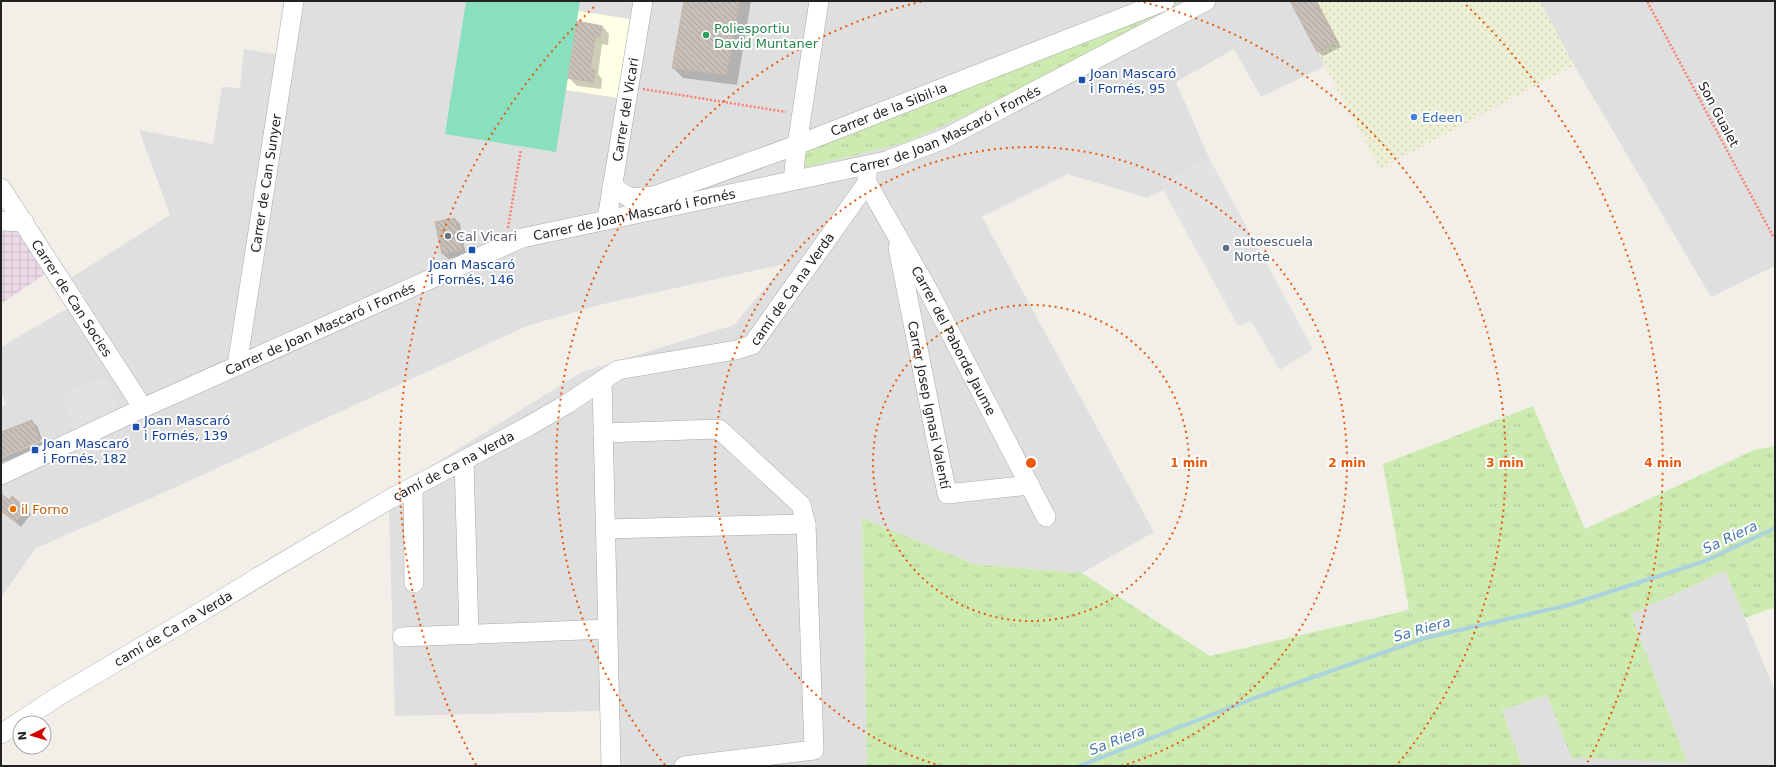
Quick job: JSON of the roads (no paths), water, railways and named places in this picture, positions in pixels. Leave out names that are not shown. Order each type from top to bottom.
[{"type":"street","name":"Carrer de Can Sunyer","points":[[237,366],[294,1]]},
{"type":"street","name":"Carrer del Vicari","points":[[607,219],[643,1]]},
{"type":"street","points":[[794,180],[797,145],[819,1]]},
{"type":"street","name":"Carrer de la Sibil·la","points":[[612,186],[630,198],[654,196],[797,145],[1165,1]]},
{"type":"street","name":"Carrer de Joan Mascaró i Fornés","points":[[1,475],[143,408],[522,238],[794,180],[867,174],[886,161],[944,139],[1206,1]]},
{"type":"street","name":"Carrer del Paborde Jaume","points":[[867,174],[895,234],[927,288],[1046,517]]},
{"type":"street","name":"camí de Ca na Verda","points":[[1,734],[60,695],[413,487],[527,427],[567,404],[618,370],[736,350],[752,345],[867,174]]},
{"type":"street","name":"Carrer de Can Socies","points":[[1,188],[143,408]]},
{"type":"street","points":[[1,221],[24,222]]},
{"type":"street","name":"Carrer Josep Ignasi Valentí","points":[[895,234],[947,494],[1030,485]]},
{"type":"street","points":[[602,380],[611,766]]},
{"type":"street","points":[[603,433],[719,429],[801,505],[806,524],[814,750],[684,766]]},
{"type":"street","points":[[464,460],[469,635]]},
{"type":"street","points":[[413,487],[414,583]]},
{"type":"street","points":[[606,529],[806,524]]},
{"type":"street","points":[[402,637],[608,629]]},
{"type":"waterway","name":"Sa Riera","points":[[1079,766],[1268,693],[1425,638],[1569,605],[1705,561],[1775,528]]},
{"type":"place","name":"Poliesportiu David Muntaner","points":[[706,35]]},
{"type":"place","name":"Joan Mascaró i Fornés, 95","points":[[1082,80]]},
{"type":"place","name":"Edeen","points":[[1414,117]]},
{"type":"place","name":"Cal Vicari","points":[[448,236]]},
{"type":"place","name":"autoescuela Norte","points":[[1226,248]]},
{"type":"place","name":"Joan Mascaró i Fornés, 146","points":[[472,250]]},
{"type":"place","name":"Joan Mascaró i Fornés, 139","points":[[136,427]]},
{"type":"place","name":"Joan Mascaró i Fornés, 182","points":[[35,450]]},
{"type":"place","name":"il Forno","points":[[13,509]]}]
